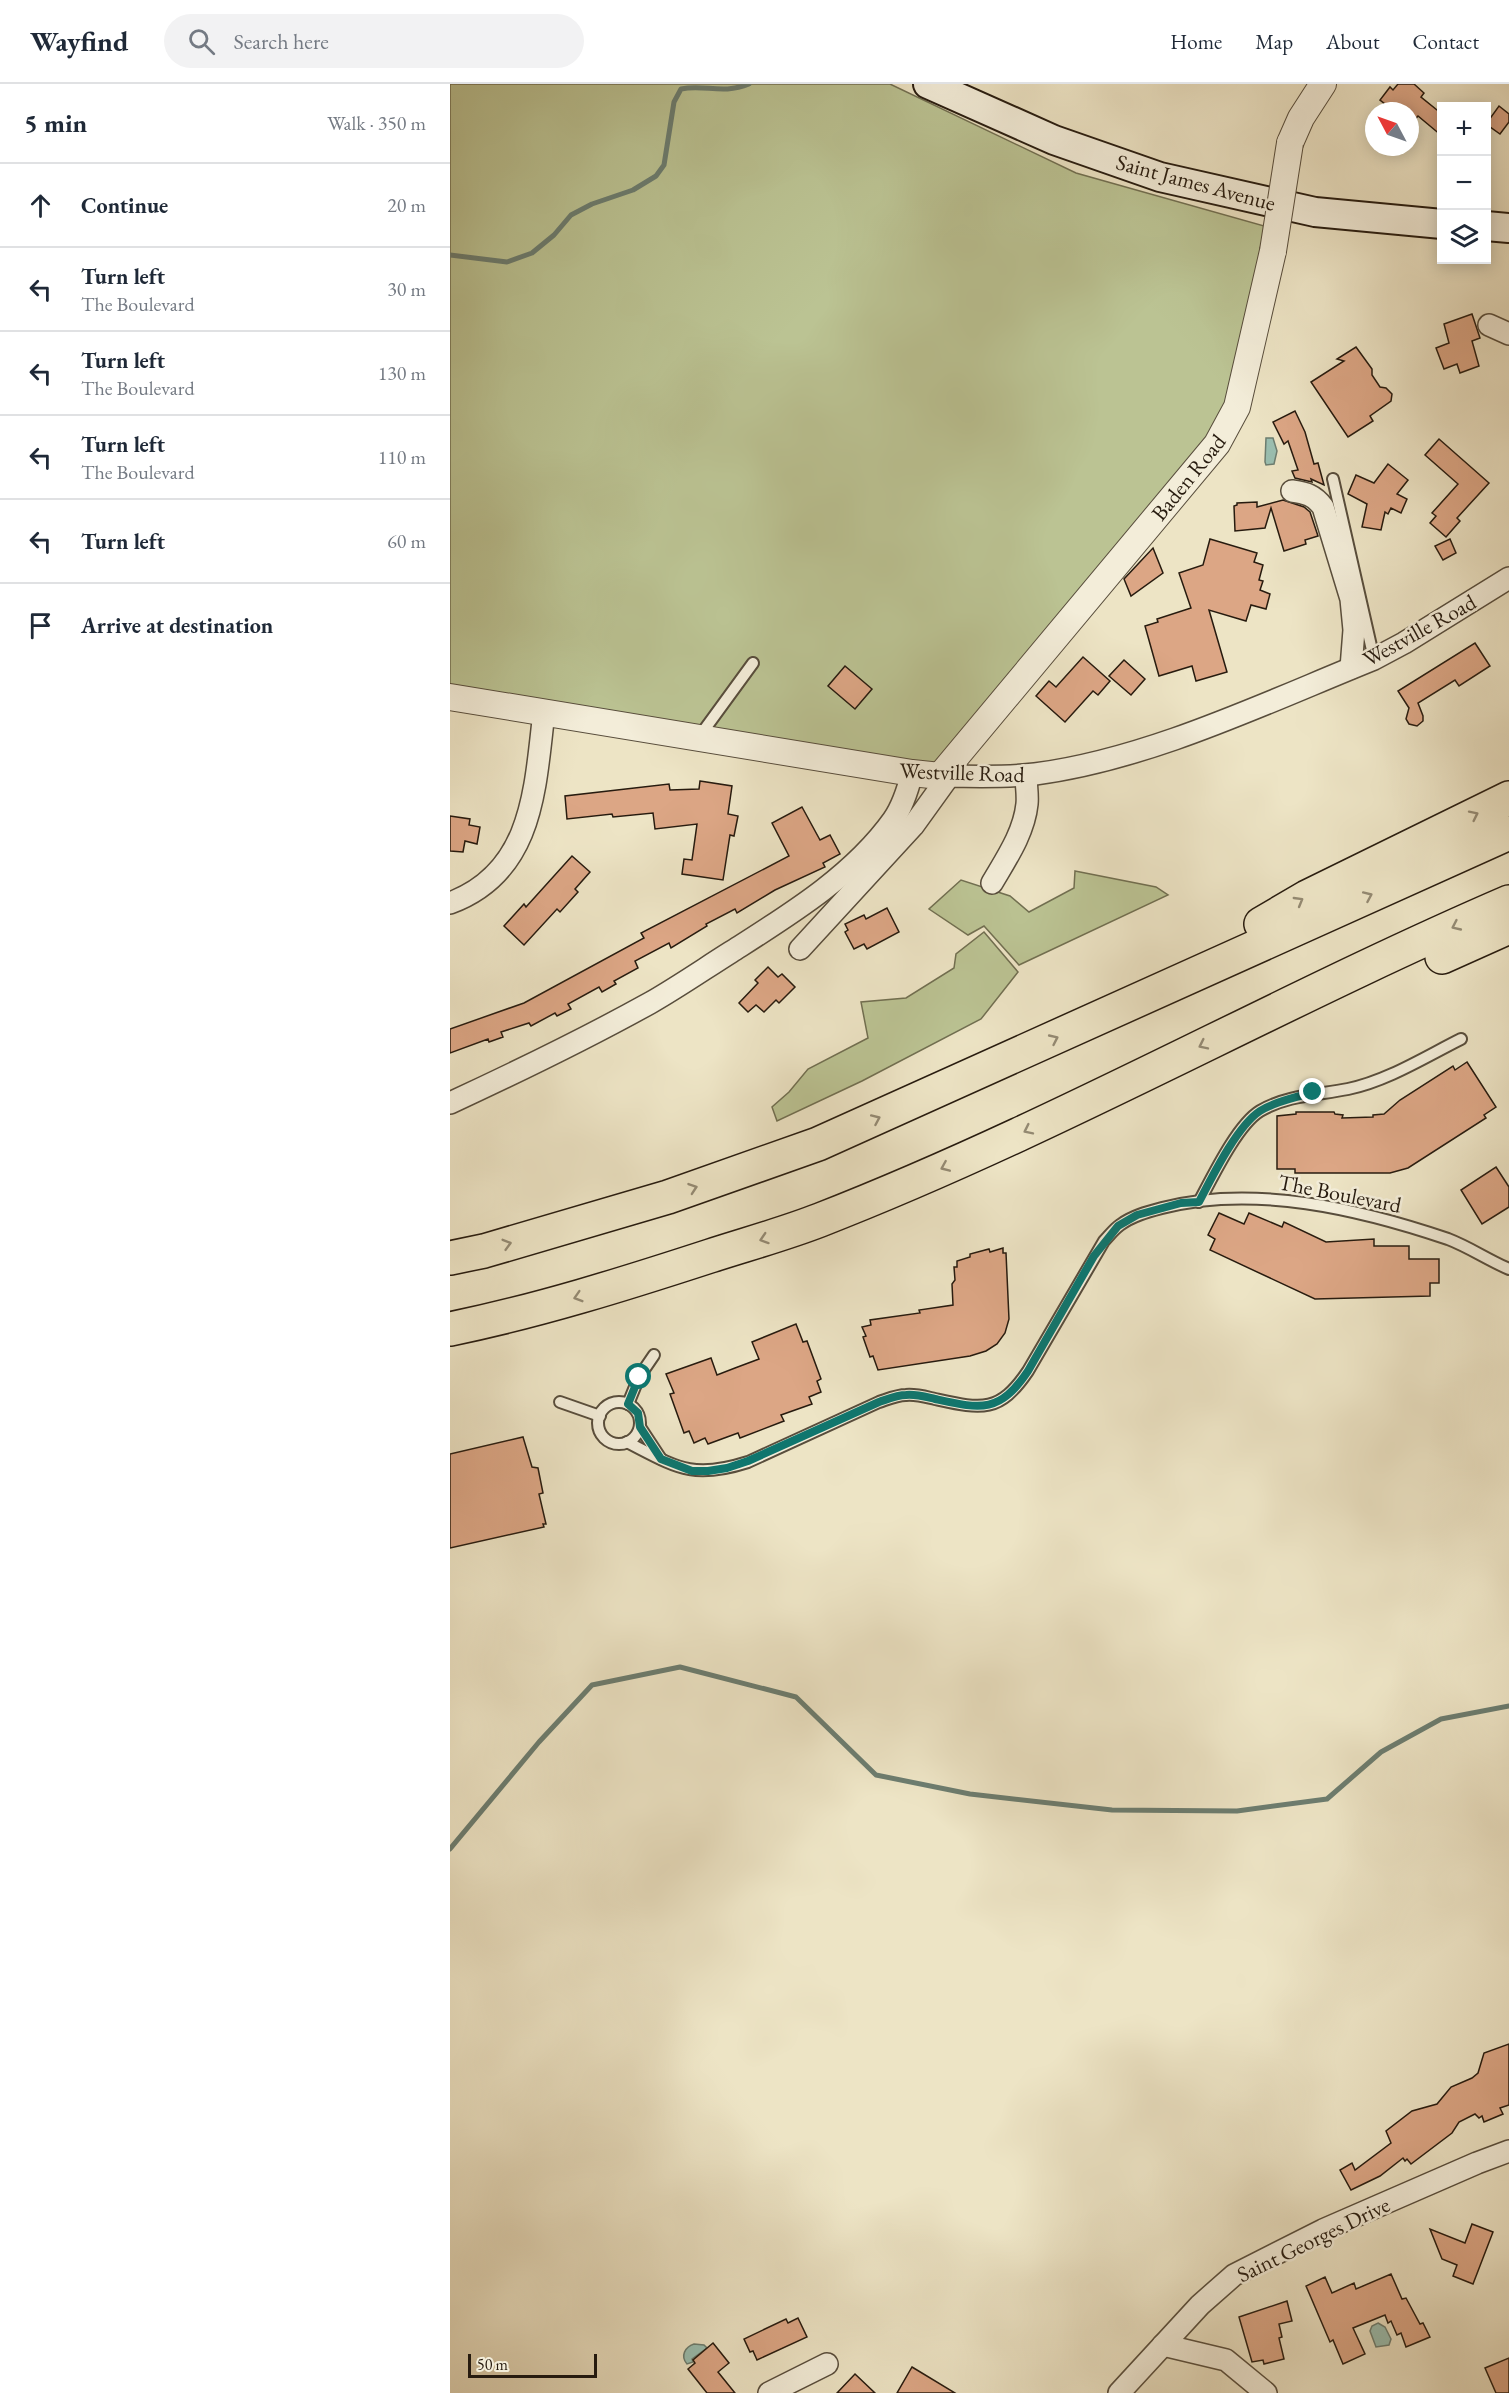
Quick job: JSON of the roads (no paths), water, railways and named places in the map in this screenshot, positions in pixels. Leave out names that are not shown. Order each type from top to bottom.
[{"type":"highway","points":[[1142,998],[1307,897],[1509,798]]},
{"type":"highway","points":[[450,1258],[484,1251],[668,1197],[818,1144],[1509,832]]},
{"type":"highway","points":[[450,1329],[519,1315],[656,1274],[818,1221],[999,1144],[1243,1026],[1509,902]]},
{"type":"highway","points":[[1243,1026],[1377,985],[1509,927]]},
{"type":"main road","name":"Saint James Avenue","points":[[928,84],[1054,140],[1160,177],[1315,212],[1437,224]]},
{"type":"main road","points":[[1491,226],[1509,228]]},
{"type":"street","name":"Baden Road","points":[[945,776],[1217,444],[1238,407],[1273,251],[1290,143],[1301,118],[1323,84]]},
{"type":"street","points":[[1489,325],[1509,334]]},
{"type":"street","points":[[1292,491],[1316,497],[1323,507],[1351,599],[1354,630],[1351,668]]},
{"type":"street","name":"Westville Road","points":[[450,698],[912,773],[1002,777],[1026,775],[1092,763],[1164,743],[1351,668],[1404,643],[1509,578]]},
{"type":"street","points":[[450,903],[465,898],[492,877],[514,853],[526,824],[535,782],[544,712]]},
{"type":"street","points":[[450,1103],[514,1073],[651,1002],[757,936],[819,893],[849,868],[894,819],[907,793],[912,773]]},
{"type":"street","points":[[992,883],[1023,823],[1027,804],[1026,775]]},
{"type":"street","points":[[800,949],[913,826],[945,776]]},
{"type":"street","name":"Saint Georges Drive","points":[[1119,2393],[1200,2305],[1226,2282],[1257,2262],[1333,2226],[1509,2151]]},
{"type":"street","points":[[1163,2345],[1226,2360],[1266,2393]]},
{"type":"street","points":[[769,2393],[827,2364]]},
{"type":"lane","points":[[1333,479],[1374,658]]},
{"type":"lane","points":[[699,737],[753,663]]},
{"type":"lane","points":[[1199,1202],[1222,1159],[1258,1112],[1313,1092],[1348,1089],[1373,1081],[1461,1039]]},
{"type":"lane","name":"The Boulevard","points":[[627,1442],[692,1471],[727,1468],[793,1442],[879,1402],[906,1395],[974,1407],[989,1405],[1005,1399],[1022,1380],[1094,1256],[1118,1226],[1137,1215],[1181,1203],[1234,1198],[1283,1199],[1407,1226],[1451,1240],[1509,1269]]},
{"type":"lane","points":[[628,1404],[639,1377],[654,1355]]},
{"type":"lane","points":[[560,1402],[600,1416]]},
{"type":"lane","points":[[640,1427],[637,1434],[627,1442],[613,1443],[602,1435],[598,1422],[608,1405],[615,1402],[628,1404],[638,1413],[640,1427],[661,1459]]},
{"type":"waterway","points":[[450,255],[507,262],[532,253],[554,235],[571,215],[592,204],[633,190],[656,176],[664,165],[674,102],[681,89],[730,89],[749,84]]},
{"type":"waterway","points":[[450,1849],[539,1742],[592,1685],[680,1667],[796,1697],[876,1775],[970,1794],[1112,1810],[1237,1811],[1327,1799],[1381,1752],[1441,1719],[1509,1706]]}]
